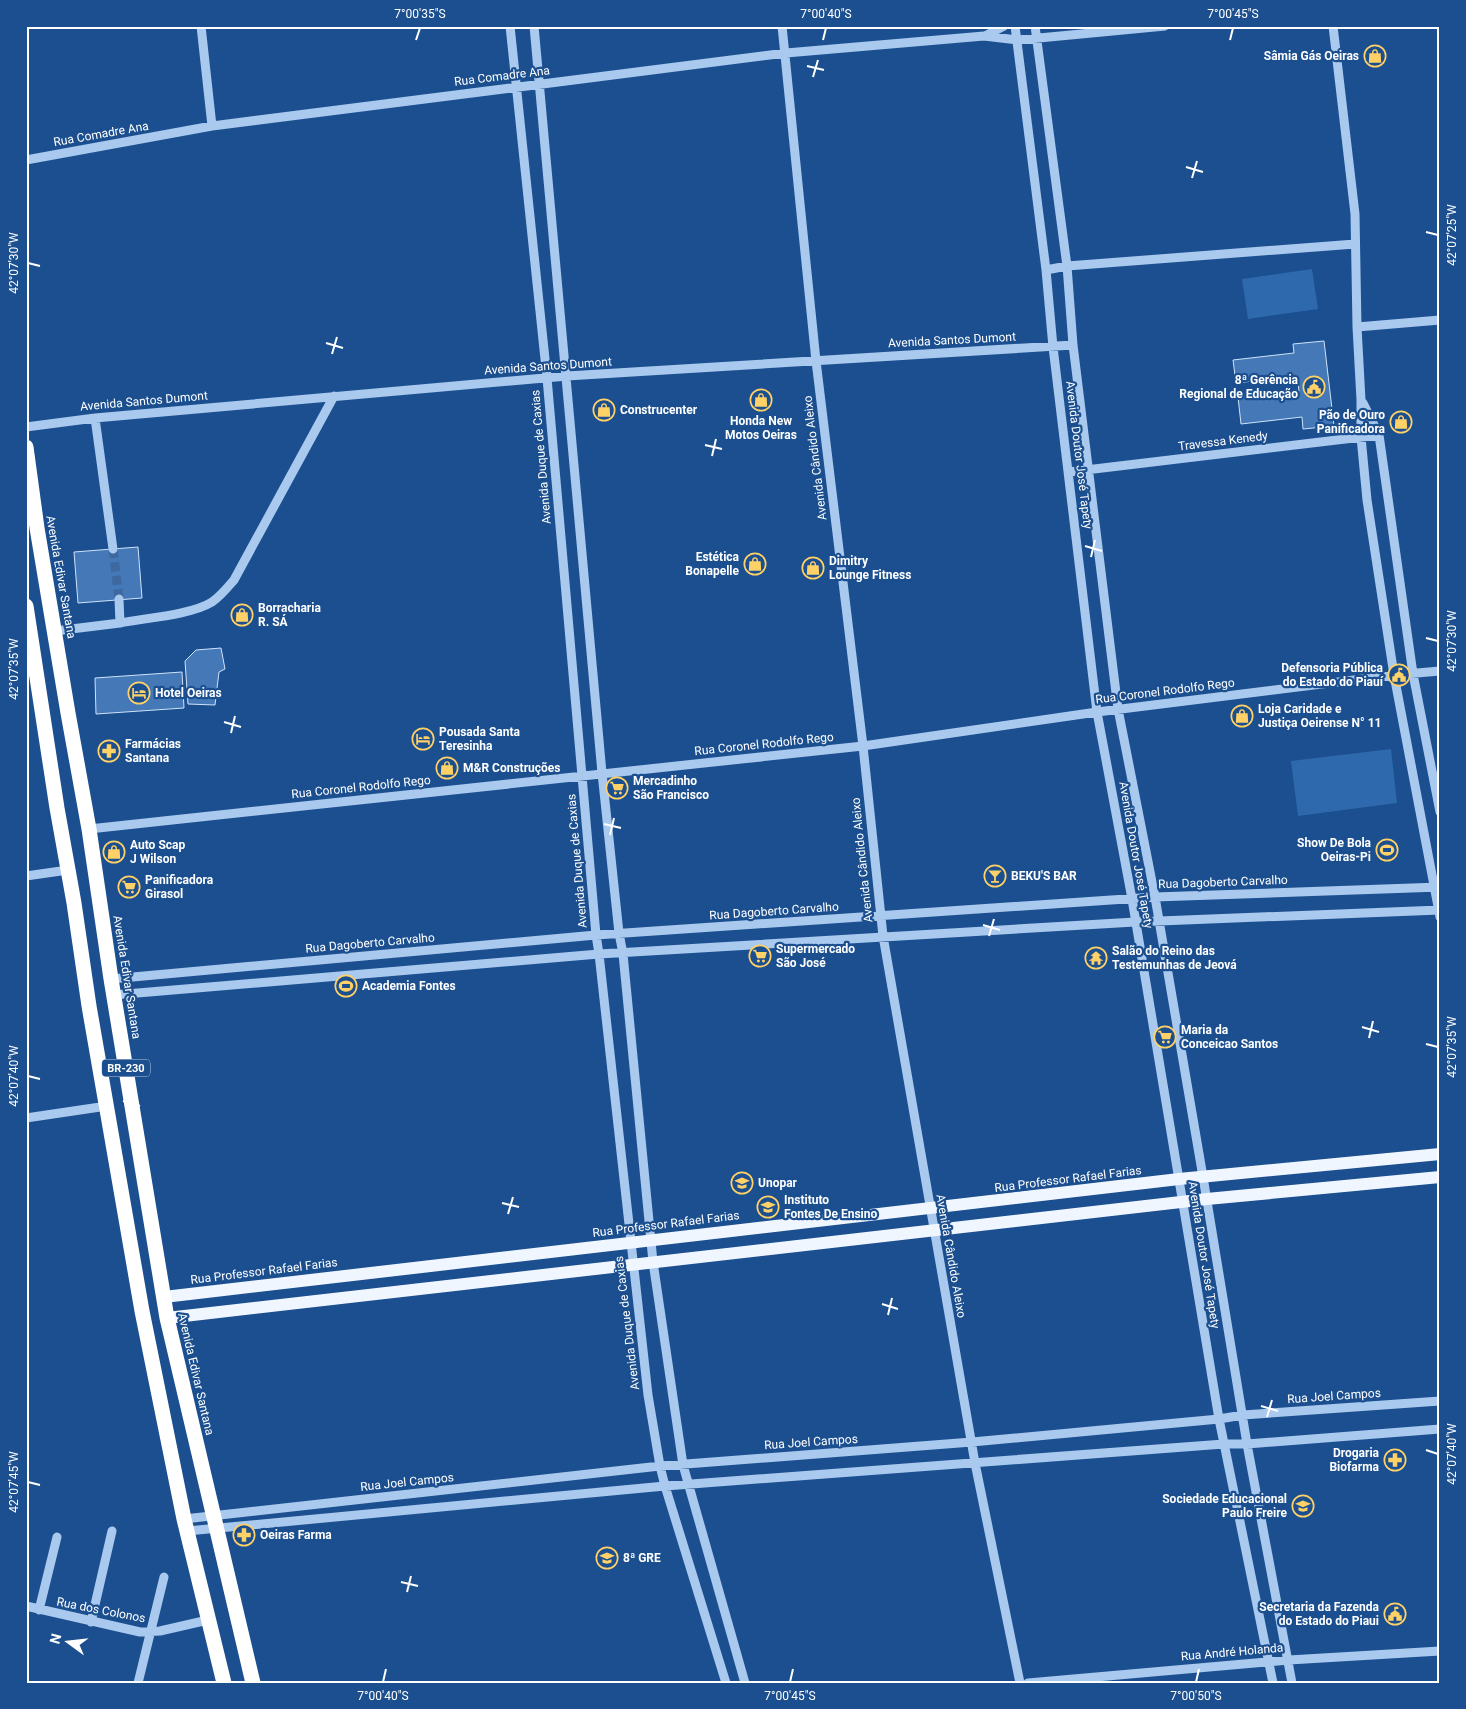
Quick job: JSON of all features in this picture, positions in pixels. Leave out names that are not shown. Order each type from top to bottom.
[{"type":"highway","name":"Avenida Edivar Santana","points":[[26,448],[37,528],[89,829],[111,979],[167,1318],[253,1683]]},
{"type":"highway","name":"BR-230","points":[[26,606],[89,1006],[142,1311],[186,1525],[224,1683]]},
{"type":"highway","points":[[43,720],[68,713]]},
{"type":"main road","name":"Rua Professor Rafael Farias","points":[[164,1296],[1203,1177],[1440,1154]]},
{"type":"main road","points":[[167,1318],[1207,1199],[1440,1177]]},
{"type":"street","points":[[201,26],[212,126]]},
{"type":"street","name":"Avenida Duque de Caxias","points":[[510,26],[547,378],[596,935],[648,1395],[665,1486],[726,1683]]},
{"type":"street","points":[[534,26],[541,84],[602,773],[619,933],[623,954],[653,1262],[683,1465],[745,1683]]},
{"type":"street","name":"Avenida Cândido Aleixo","points":[[782,26],[816,361],[863,746],[883,936],[975,1462],[1020,1683]]},
{"type":"street","name":"Rua Comadre Ana","points":[[984,36],[1004,26]]},
{"type":"street","name":"Avenida Doutor José Tapety","points":[[1015,26],[1046,270],[1053,347],[1097,712],[1132,899],[1219,1419],[1273,1683]]},
{"type":"street","name":"Avenida Doutor José Tapety","points":[[1035,26],[1067,266],[1073,345],[1118,709],[1154,897],[1207,1199],[1247,1444],[1292,1683]]},
{"type":"street","name":"Rua Comadre Ana","points":[[26,160],[212,126],[786,53],[984,36],[1018,40],[1165,26]]},
{"type":"street","points":[[114,995],[599,954],[623,954],[883,936],[1158,921],[1439,912],[1437,887],[1394,675],[1367,500],[1361,437],[1362,400],[1357,327],[1352,185],[1333,26]]},
{"type":"street","points":[[1046,270],[1067,266],[1355,244]]},
{"type":"street","points":[[1357,327],[1440,320]]},
{"type":"street","name":"Avenida Santos Dumont","points":[[26,427],[95,418],[567,376],[1073,345]]},
{"type":"street","points":[[55,631],[197,609],[211,603],[223,594],[234,580],[334,396]]},
{"type":"street","points":[[1362,400],[1379,435],[1414,674],[1440,812]]},
{"type":"street","points":[[95,418],[113,549]]},
{"type":"street","name":"Travessa Kenedy","points":[[1069,472],[1379,435]]},
{"type":"street","points":[[119,599],[120,622]]},
{"type":"street","name":"Rua Coronel Rodolfo Rego","points":[[89,829],[863,746],[1118,709],[1440,671]]},
{"type":"street","points":[[26,876],[68,870]]},
{"type":"street","name":"Rua Dagoberto Carvalho","points":[[111,979],[619,933],[881,917],[1154,897],[1437,887]]},
{"type":"street","points":[[26,1118],[107,1106]]},
{"type":"street","name":"Rua Joel Campos","points":[[186,1525],[660,1466],[972,1442],[1219,1419],[1243,1415],[1440,1401]]},
{"type":"street","name":"Rua Joel Campos","points":[[214,1522],[975,1462],[1440,1429]]},
{"type":"street","points":[[91,1622],[112,1531]]},
{"type":"street","points":[[40,1610],[57,1537]]},
{"type":"street","points":[[164,1577],[150,1632],[208,1620]]},
{"type":"street","name":"Rua dos Colonos","points":[[26,1606],[126,1630],[150,1632],[138,1683]]},
{"type":"street","name":"Rua André Holanda","points":[[1028,1683],[1268,1661],[1440,1651]]},
{"type":"shaded area","points":[[1312,269],[1318,309],[1248,319],[1242,279]]},
{"type":"shaded area","points":[[1391,749],[1397,803],[1298,816],[1291,761]]},
{"type":"building","name":"8ª Gerência Regional de Educação","points":[[1324,341],[1334,426],[1303,429],[1302,417],[1241,424],[1238,397],[1299,391],[1297,376],[1236,383],[1233,360],[1294,353],[1293,344]]},
{"type":"building","points":[[138,547],[142,598],[78,603],[74,552]]},
{"type":"building","points":[[221,648],[225,669],[219,672],[215,705],[188,704],[185,661],[196,650]]},
{"type":"building","name":"Hotel Oeiras","points":[[182,672],[184,708],[96,714],[95,678]]},
{"type":"tunnel","points":[[113,549],[119,599]]},
{"type":"place","name":"Sâmia Gás Oeiras","points":[[1375,56]]},
{"type":"place","name":"8ª Gerência Regional de Educação","points":[[1314,387]]},
{"type":"place","name":"Honda New Motos Oeiras","points":[[761,400]]},
{"type":"place","name":"Construcenter","points":[[604,410]]},
{"type":"place","name":"Pão de Ouro Panificadora","points":[[1401,422]]},
{"type":"place","name":"Estética Bonapelle","points":[[755,564]]},
{"type":"place","name":"Dimitry Lounge Fitness","points":[[813,568]]},
{"type":"place","name":"Borracharia R. SÁ","points":[[242,615]]},
{"type":"place","name":"Defensoria Pública do Estado do Piauí","points":[[1399,675]]},
{"type":"place","name":"Hotel Oeiras","points":[[139,693]]},
{"type":"place","name":"Loja Caridade e Justiça Oeirense N° 11","points":[[1242,716]]},
{"type":"place","name":"Pousada Santa Teresinha","points":[[423,739]]},
{"type":"place","name":"Farmácias Santana","points":[[109,751]]},
{"type":"place","name":"M&R Construções","points":[[447,768]]},
{"type":"place","name":"Mercadinho São Francisco","points":[[617,788]]},
{"type":"place","name":"Show De Bola Oeiras-Pi","points":[[1387,850]]},
{"type":"place","name":"Auto Scap J Wilson","points":[[114,852]]},
{"type":"place","name":"BEKU'S BAR","points":[[995,876]]},
{"type":"place","name":"Panificadora Girasol","points":[[129,887]]},
{"type":"place","name":"Supermercado São José","points":[[760,956]]},
{"type":"place","name":"Salão do Reino das Testemunhas de Jeová","points":[[1096,958]]},
{"type":"place","name":"Academia Fontes","points":[[346,986]]},
{"type":"place","name":"Maria da Conceicao Santos","points":[[1165,1037]]},
{"type":"place","name":"Unopar","points":[[742,1183]]},
{"type":"place","name":"Instituto Fontes De Ensino","points":[[768,1207]]},
{"type":"place","name":"Drogaria Biofarma","points":[[1395,1460]]},
{"type":"place","name":"Sociedade Educacional Paulo Freire","points":[[1303,1506]]},
{"type":"place","name":"Oeiras Farma","points":[[244,1535]]},
{"type":"place","name":"8ª GRE","points":[[607,1558]]},
{"type":"place","name":"Secretaria da Fazenda do Estado do Piaui","points":[[1395,1614]]}]
